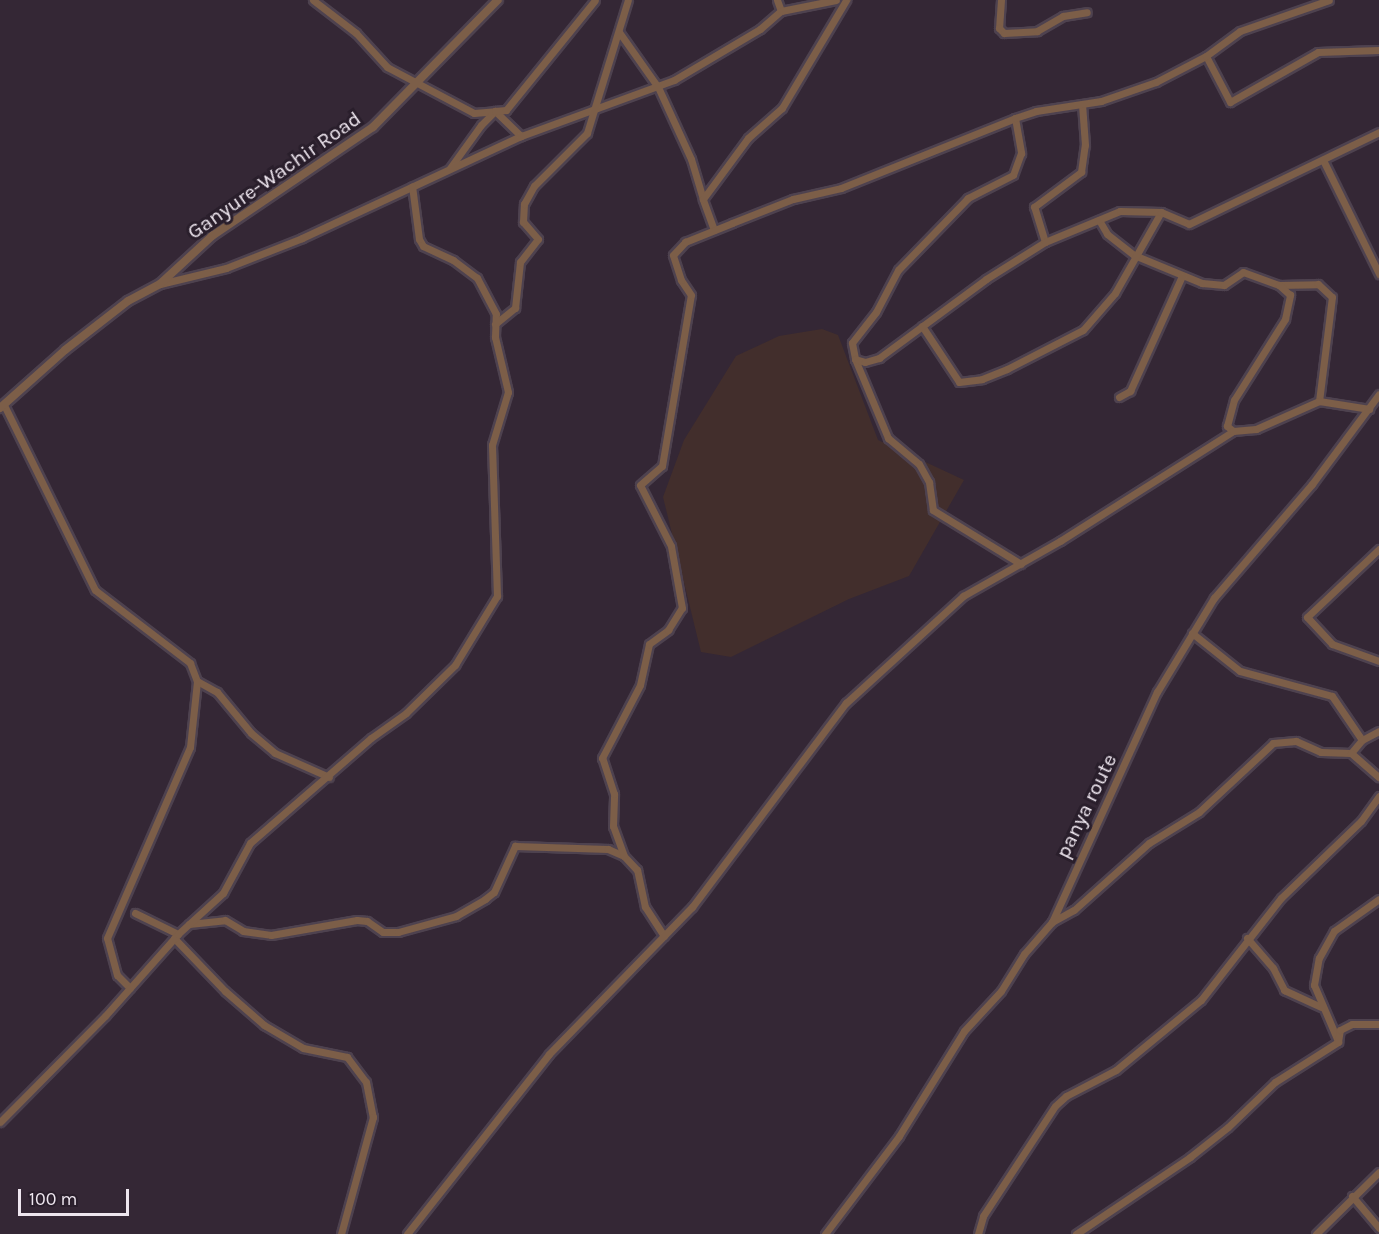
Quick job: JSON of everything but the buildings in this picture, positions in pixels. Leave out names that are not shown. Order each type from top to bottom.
[{"type":"street","points":[[313,0],[356,33],[387,67],[474,113],[506,110],[595,0]]},
{"type":"street","name":"Ganyure-Wachir Road","points":[[2,406],[83,336],[128,301],[160,284],[212,236],[373,128],[487,4],[498,0]]},
{"type":"street","points":[[495,324],[515,308],[520,262],[538,239],[524,222],[524,204],[534,186],[587,133],[592,110],[607,77],[628,0]]},
{"type":"street","points":[[777,0],[781,11]]},
{"type":"street","points":[[160,284],[226,268],[291,242],[521,136],[658,87],[760,29],[781,11],[836,0]]},
{"type":"street","points":[[703,199],[748,138],[782,108],[846,0]]},
{"type":"street","points":[[1001,0],[999,28],[1004,33],[1037,31],[1073,13],[1087,12]]},
{"type":"street","points":[[664,936],[645,907],[637,870],[624,856],[613,826],[614,794],[602,758],[640,685],[649,644],[668,630],[682,608],[671,546],[640,485],[662,466],[665,456],[691,295],[681,280],[673,255],[685,242],[714,230],[793,199],[841,188],[1015,118],[1036,111],[1082,104],[1156,82],[1206,56],[1259,22],[1329,0]]},
{"type":"street","points":[[619,32],[658,87],[691,159],[714,230]]},
{"type":"street","points":[[1206,56],[1230,102],[1318,52],[1379,50]]},
{"type":"street","points":[[1045,242],[1034,207],[1081,172],[1085,145],[1082,104]]},
{"type":"street","points":[[495,111],[521,136]]},
{"type":"street","points":[[449,170],[495,111]]},
{"type":"street","points":[[1015,118],[1020,153],[1013,175],[968,198],[898,270],[876,312],[853,338],[855,360],[888,438],[920,464],[930,482],[933,510],[996,545],[1021,564]]},
{"type":"street","points":[[855,360],[866,362],[879,358],[1045,242],[1120,211],[1161,212],[1189,224],[1324,162],[1379,132]]},
{"type":"street","points":[[1324,162],[1379,274]]},
{"type":"street","points":[[0,1122],[130,988],[176,936],[223,892],[250,843],[329,777],[370,738],[406,713],[455,665],[497,596],[492,446],[508,392],[495,324],[496,314],[477,278],[423,246],[419,239],[412,186]]},
{"type":"street","points":[[922,326],[954,378],[965,382],[982,379],[1083,330],[1115,293],[1134,255],[1161,212]]},
{"type":"street","points":[[1099,220],[1107,234],[1134,255],[1182,276],[1217,286],[1247,272],[1279,285],[1290,296],[1285,319],[1234,400],[1227,426],[1233,432]]},
{"type":"street","points":[[1119,397],[1130,391],[1182,276]]},
{"type":"street","points":[[1279,285],[1318,284],[1332,297],[1318,401]]},
{"type":"street","name":"panya route","points":[[825,1234],[899,1136],[964,1031],[1001,991],[1052,922],[1157,692],[1192,633],[1232,574],[1312,484],[1379,394]]},
{"type":"street","points":[[407,1234],[549,1054],[664,936],[754,830],[799,760],[846,703],[963,596],[1021,564],[1233,432],[1256,429],[1318,401],[1369,409]]},
{"type":"street","points":[[2,406],[95,590],[190,663],[197,681],[190,747],[107,938],[117,975],[130,988]]},
{"type":"street","points":[[1379,549],[1307,616],[1332,644],[1379,661]]},
{"type":"street","points":[[1192,633],[1240,671],[1332,696],[1362,740]]},
{"type":"street","points":[[197,681],[217,692],[251,733],[275,753],[329,777]]},
{"type":"street","points":[[1351,753],[1362,740],[1379,731]]},
{"type":"street","points":[[1052,922],[1074,910],[1149,843],[1199,812],[1273,743],[1296,741],[1321,752],[1351,753],[1379,777]]},
{"type":"street","points":[[978,1234],[983,1216],[1055,1106],[1066,1096],[1116,1070],[1200,1000],[1281,898],[1361,821],[1379,796]]},
{"type":"street","points":[[189,924],[225,920],[243,931],[271,935],[357,920],[368,921],[383,932],[398,932],[441,921],[485,899],[494,892],[515,846],[608,849],[624,856]]},
{"type":"street","points":[[1338,1042],[1321,1007],[1314,985],[1325,947],[1334,931],[1379,899]]},
{"type":"street","points":[[135,913],[176,936],[225,992],[264,1025],[303,1048],[347,1057],[366,1082],[373,1117],[341,1234]]},
{"type":"street","points":[[1247,938],[1272,968],[1284,990],[1321,1007]]},
{"type":"street","points":[[1076,1234],[1150,1187],[1228,1127],[1275,1082],[1338,1042],[1340,1030],[1352,1024],[1379,1024]]},
{"type":"street","points":[[1316,1234],[1352,1196],[1379,1172]]},
{"type":"street","points":[[1352,1196],[1379,1228]]},
{"type":"shaded area","points":[[822,329],[838,335],[878,440],[964,480],[909,576],[849,599],[731,657],[701,652],[663,497],[684,440],[736,356],[779,336]]}]
